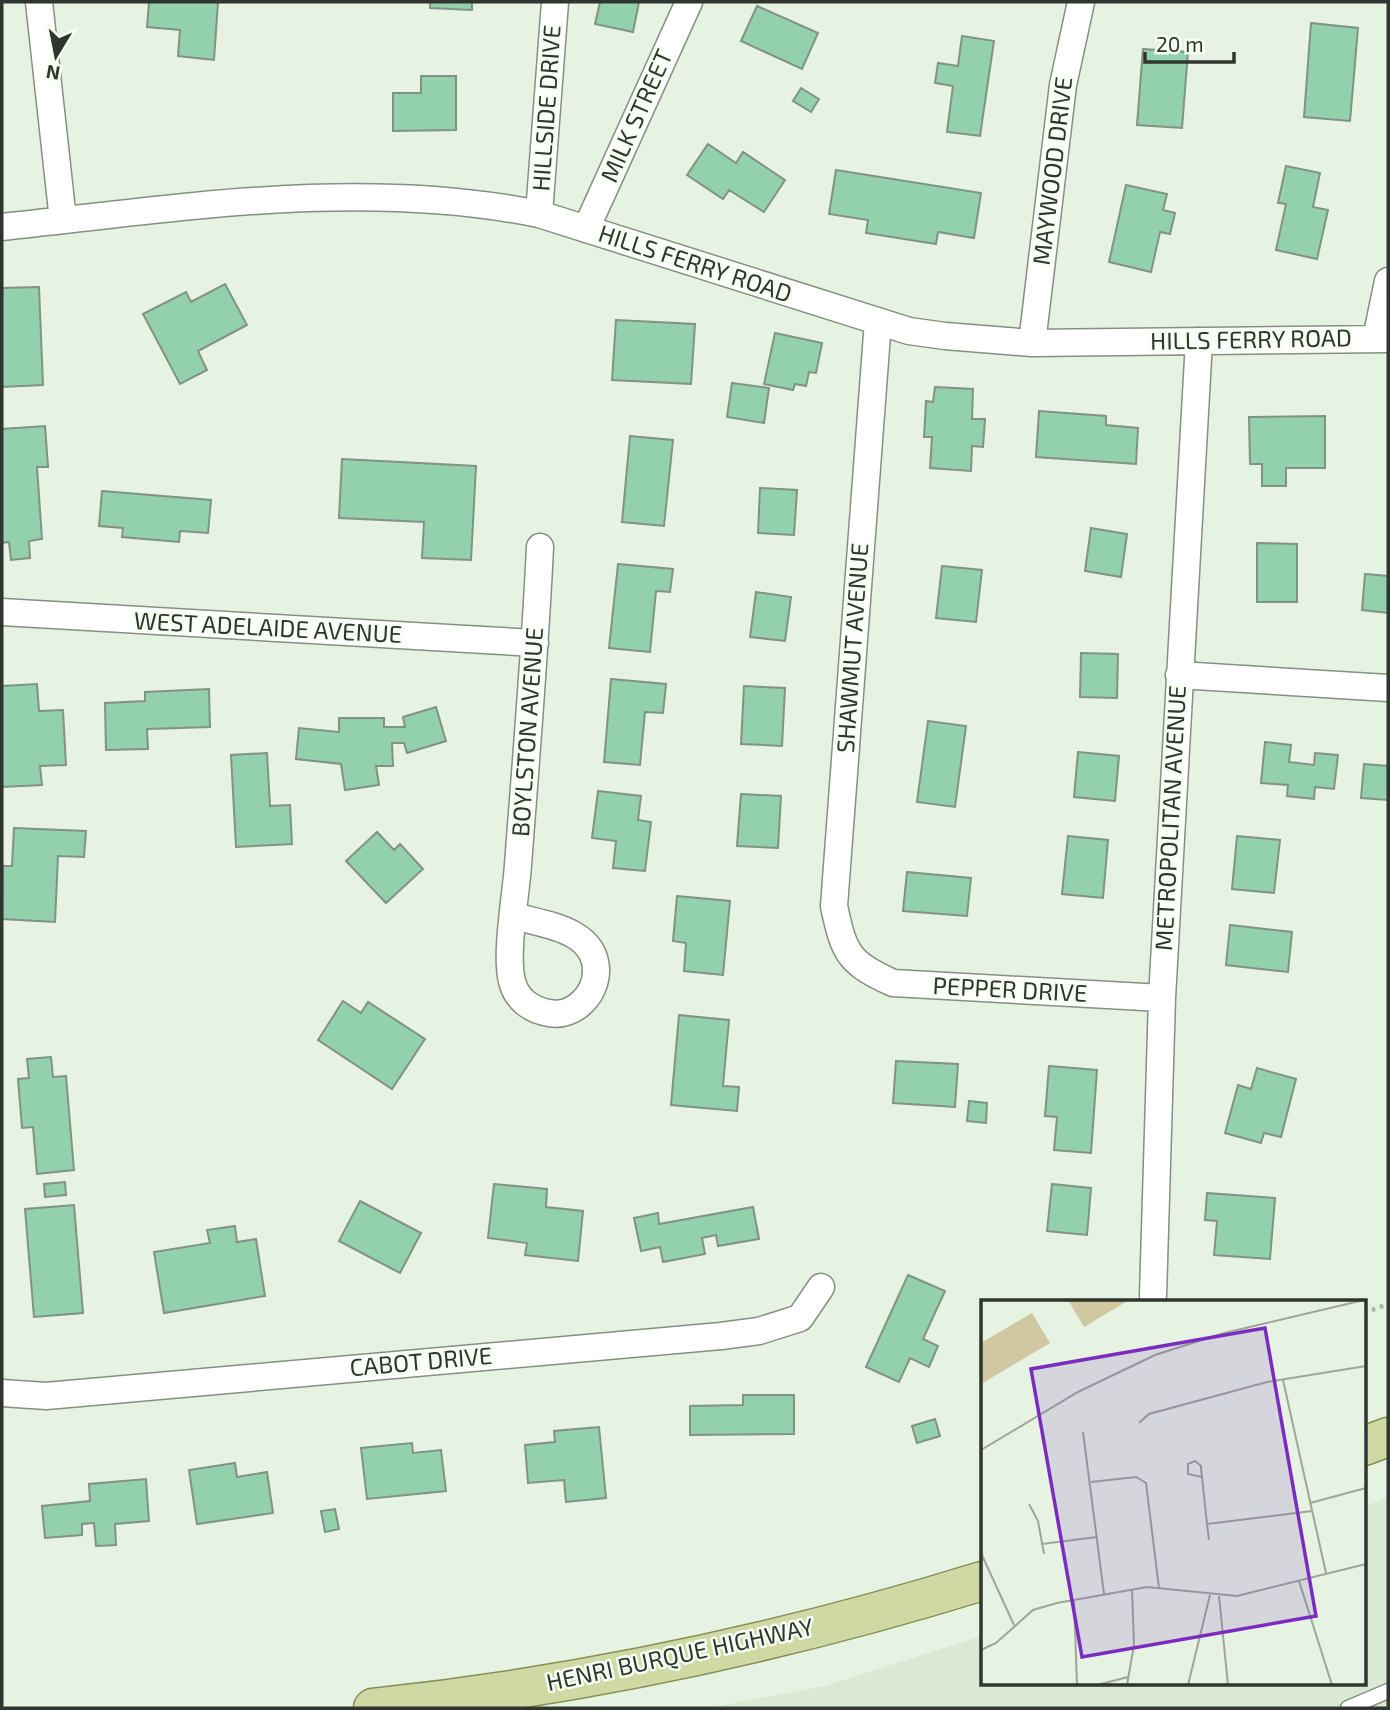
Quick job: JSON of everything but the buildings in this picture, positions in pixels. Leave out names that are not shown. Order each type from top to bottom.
[{"type":"main road","points":[[1366,1445],[1388,1437]]},
{"type":"main road","name":"HENRI BURQUE HIGHWAY","points":[[373,1708],[522,1688],[662,1662],[800,1631],[981,1581]]},
{"type":"street","points":[[38,2],[63,220]]},
{"type":"street","name":"HILLSIDE DRIVE","points":[[539,214],[555,2]]},
{"type":"street","name":"MILK STREET","points":[[586,229],[688,2]]},
{"type":"street","name":"MAYWOOD DRIVE","points":[[1032,342],[1063,85],[1081,2]]},
{"type":"street","name":"HILLS FERRY ROAD","points":[[2,227],[349,195],[434,198],[539,214],[909,331],[1032,342],[1382,339]]},
{"type":"street","points":[[1382,339],[1388,281]]},
{"type":"street","name":"SHAWMUT AVENUE","points":[[861,969],[841,940],[834,906],[878,321]]},
{"type":"street","name":"METROPOLITAN AVENUE","points":[[1153,1296],[1161,998],[1199,341]]},
{"type":"street","name":"BOYLSTON AVENUE","points":[[514,916],[540,547]]},
{"type":"street","name":"WEST ADELAIDE AVENUE","points":[[2,612],[535,643]]},
{"type":"street","points":[[1179,675],[1388,688]]},
{"type":"street","name":"PEPPER DRIVE","points":[[861,969],[893,984],[1161,998]]},
{"type":"street","name":"CABOT DRIVE","points":[[2,1393],[46,1396],[721,1336],[759,1331],[800,1318],[821,1287]]},
{"type":"lane","points":[[1348,1708],[1388,1691]]},
{"type":"path","points":[[1366,1313],[1388,1304]]},
{"type":"shaded area","points":[[1388,1497],[1388,1708],[708,1708],[825,1686],[981,1636],[981,1686],[1366,1686],[1366,1506]]}]
